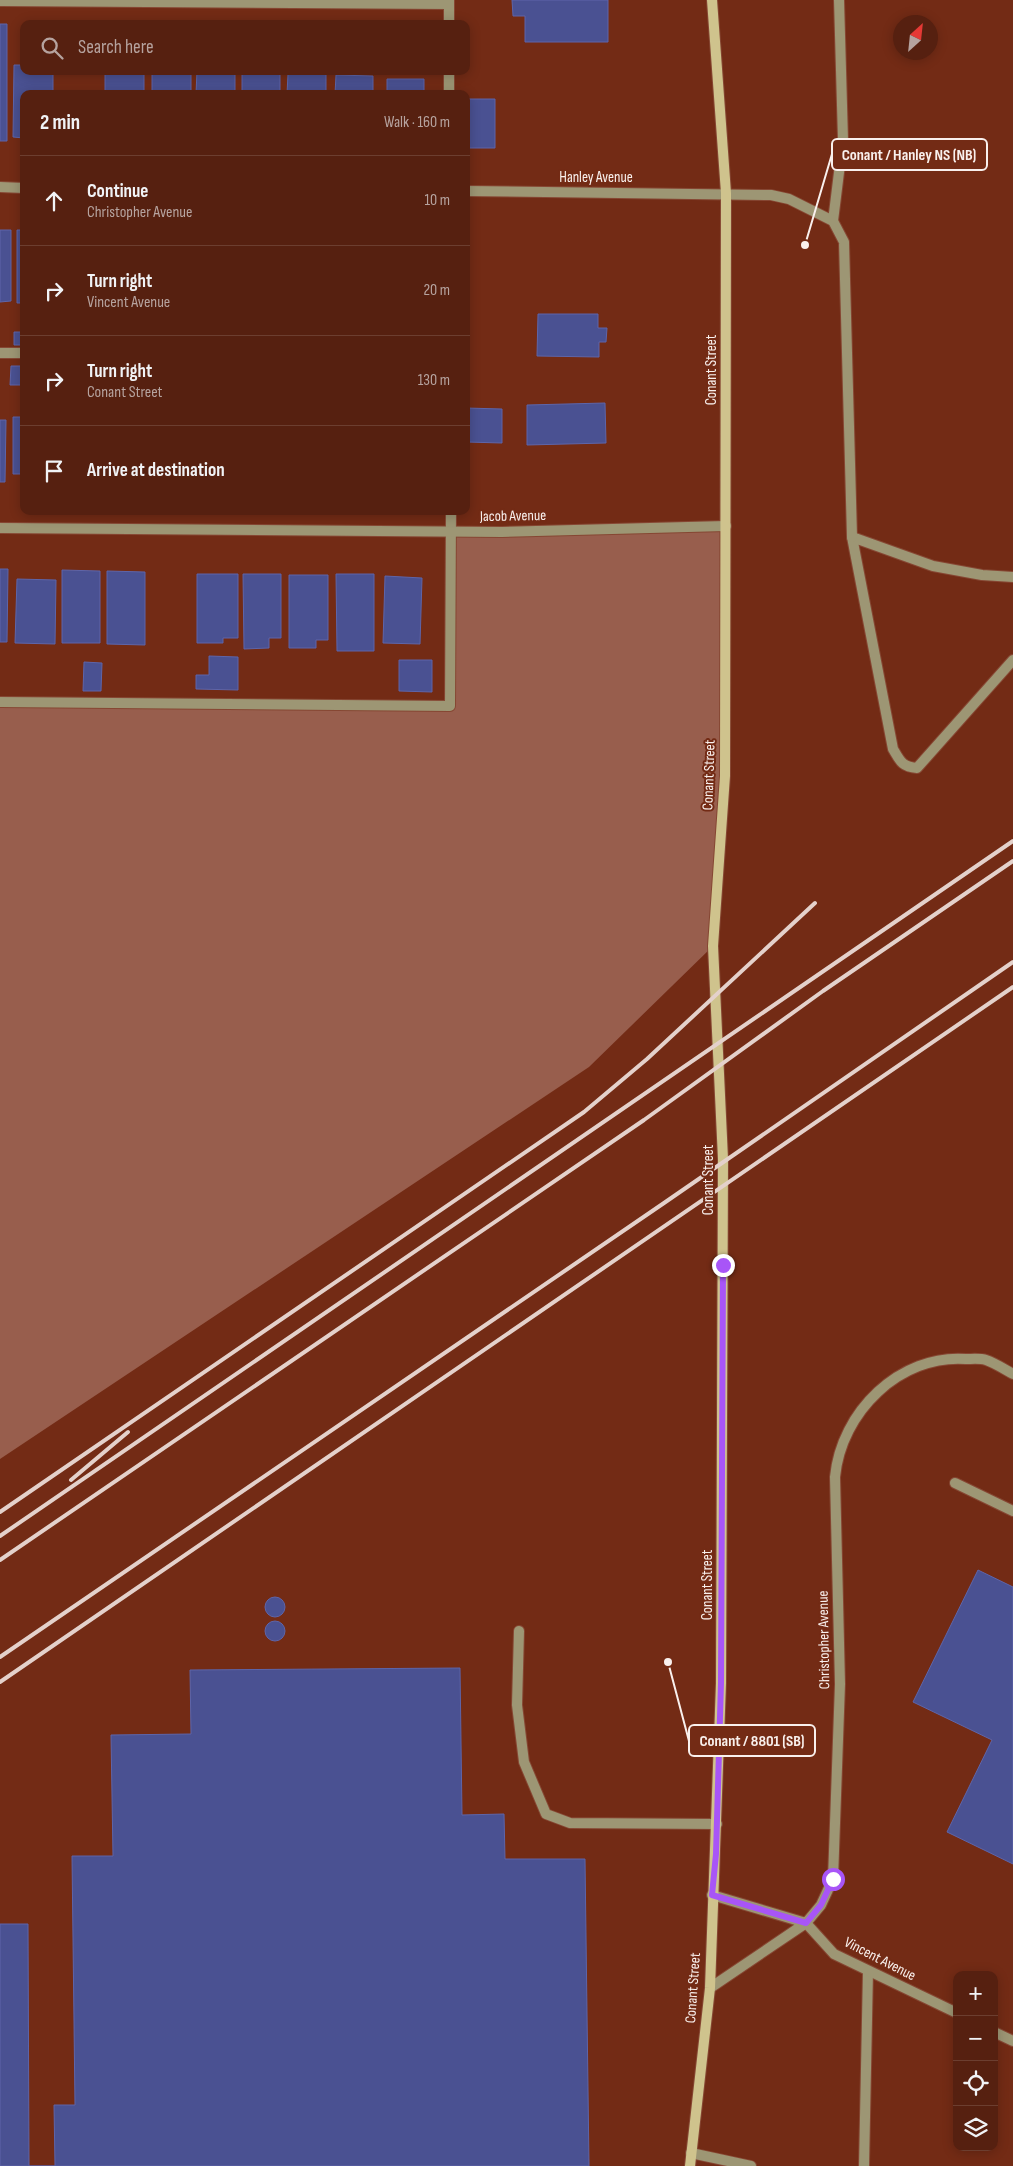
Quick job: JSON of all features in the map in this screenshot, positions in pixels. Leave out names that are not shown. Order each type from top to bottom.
[{"type":"main road","name":"Conant Street","points":[[690,2166],[710,1988],[721,1683],[723,1159],[713,946],[725,776],[726,193],[712,0]]},
{"type":"street","points":[[840,0],[843,140],[833,221],[844,242],[852,537],[893,749],[901,764],[906,767],[917,768],[1013,660]]},
{"type":"street","points":[[0,1],[449,2],[449,20]]},
{"type":"street","points":[[449,75],[449,90]]},
{"type":"street","points":[[0,187],[20,188]]},
{"type":"street","name":"Hanley Avenue","points":[[470,191],[726,193]]},
{"type":"street","points":[[726,193],[771,195],[789,199],[833,221]]},
{"type":"street","points":[[0,353],[20,353]]},
{"type":"street","points":[[0,702],[450,706],[451,515]]},
{"type":"street","name":"Jacob Avenue","points":[[0,528],[451,532],[726,526]]},
{"type":"street","points":[[852,537],[933,566],[1013,577]]},
{"type":"street","name":"Christopher Avenue","points":[[710,1988],[806,1923],[821,1905],[833,1879],[840,1684],[836,1477],[837,1460],[841,1448],[861,1408],[901,1374],[938,1359],[957,1358],[985,1360],[1013,1374]]},
{"type":"street","points":[[955,1484],[1013,1511]]},
{"type":"street","points":[[519,1631],[516,1705],[524,1762],[546,1814],[570,1823],[717,1824]]},
{"type":"street","points":[[712,1895],[806,1923]]},
{"type":"street","name":"Vincent Avenue","points":[[806,1923],[834,1954],[953,2012]]},
{"type":"street","points":[[864,2166],[868,1971]]},
{"type":"street","points":[[998,2034],[1013,2041]]},
{"type":"street","points":[[691,2152],[751,2166]]},
{"type":"shaded area","points":[[726,526],[725,776],[713,946],[589,1067],[0,1459],[0,702],[450,706],[451,532]]},
{"type":"building","points":[[512,0],[608,0],[608,42],[525,42],[525,16],[513,16]]},
{"type":"building","points":[[0,24],[7,24],[7,141],[0,141]]},
{"type":"building","points":[[14,65],[20,65],[20,75],[53,75],[53,90],[20,90],[20,138],[13,137]]},
{"type":"building","points":[[105,75],[144,75],[144,90],[105,90]]},
{"type":"building","points":[[152,75],[191,75],[191,90],[152,90]]},
{"type":"building","points":[[197,75],[235,75],[235,90],[196,90]]},
{"type":"building","points":[[242,75],[280,75],[280,90],[242,90]]},
{"type":"building","points":[[288,75],[326,75],[326,90],[287,90]]},
{"type":"building","points":[[336,75],[373,76],[373,90],[335,90]]},
{"type":"building","points":[[387,79],[424,79],[424,90],[387,90]]},
{"type":"building","points":[[470,99],[495,99],[495,148],[470,148]]},
{"type":"building","points":[[0,230],[11,230],[11,301],[0,302]]},
{"type":"building","points":[[17,230],[20,230],[20,303],[17,303]]},
{"type":"building","points":[[538,314],[598,314],[598,328],[607,328],[606,342],[599,342],[599,357],[537,356]]},
{"type":"building","points":[[14,332],[20,332],[20,345],[14,345]]},
{"type":"building","points":[[11,366],[20,366],[20,385],[10,385]]},
{"type":"building","points":[[605,403],[606,443],[527,445],[527,405]]},
{"type":"building","points":[[470,408],[502,409],[502,443],[470,442]]},
{"type":"building","points":[[13,417],[20,417],[20,474],[13,474]]},
{"type":"building","points":[[0,420],[6,420],[5,482],[0,482]]},
{"type":"building","points":[[0,569],[8,569],[7,642],[0,642]]},
{"type":"building","points":[[62,570],[100,571],[100,643],[62,643]]},
{"type":"building","points":[[107,571],[145,572],[145,645],[107,644]]},
{"type":"building","points":[[197,574],[238,574],[238,638],[223,638],[223,643],[197,643]]},
{"type":"building","points":[[243,574],[281,574],[281,638],[269,638],[269,648],[244,649]]},
{"type":"building","points":[[336,574],[374,574],[374,651],[337,651]]},
{"type":"building","points":[[289,575],[328,575],[328,640],[316,640],[316,648],[289,648]]},
{"type":"building","points":[[385,576],[422,578],[420,644],[383,643]]},
{"type":"building","points":[[17,579],[56,580],[55,644],[15,643]]},
{"type":"building","points":[[209,656],[238,657],[238,690],[196,689],[196,675],[209,675]]},
{"type":"building","points":[[399,660],[432,660],[432,692],[399,691]]},
{"type":"building","points":[[84,662],[102,663],[101,691],[83,691]]},
{"type":"building","points":[[978,1570],[1013,1587],[1013,1864],[947,1832],[992,1740],[913,1702]]},
{"type":"building","points":[[275,1597],[282,1600],[285,1607],[282,1614],[275,1617],[268,1614],[265,1607],[268,1600]]},
{"type":"building","points":[[275,1621],[282,1624],[285,1631],[282,1638],[275,1641],[268,1638],[265,1631],[268,1624]]},
{"type":"building","points":[[460,1668],[462,1815],[504,1814],[505,1859],[585,1859],[589,2166],[55,2166],[54,2105],[75,2105],[72,1856],[113,1856],[111,1735],[191,1734],[190,1670]]},
{"type":"building","points":[[0,1924],[28,1924],[29,2166],[0,2166]]},
{"type":"railway","points":[[0,1536],[1013,841]]},
{"type":"railway","points":[[0,1560],[644,1120],[823,991],[1013,861]]},
{"type":"railway","points":[[0,1512],[584,1112],[647,1059],[815,903]]},
{"type":"railway","points":[[0,1657],[1013,962]]},
{"type":"railway","points":[[0,1682],[1013,987]]},
{"type":"railway","points":[[71,1480],[128,1432]]},
{"type":"place","name":"Conant / Hanley NS (NB)","points":[[805,245]]},
{"type":"place","name":"Conant / 8801 (SB)","points":[[668,1662]]},
{"type":"route","points":[[723,1265],[721,1683],[716,1854],[712,1895],[806,1923],[821,1905],[833,1879]]}]
